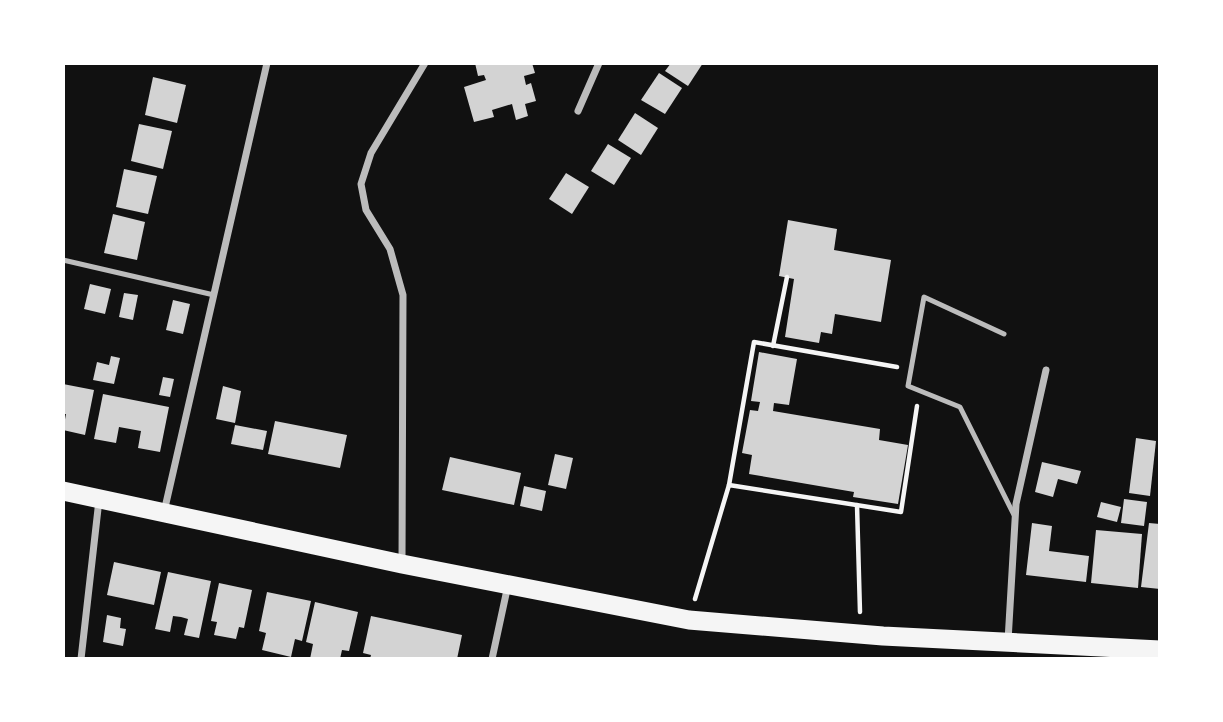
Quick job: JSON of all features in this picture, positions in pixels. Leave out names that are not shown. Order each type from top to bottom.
[{"type":"highway","points":[[63,491],[402,564],[689,620],[1061,648],[1160,650]]},
{"type":"street","points":[[164,512],[267,63]]},
{"type":"street","points":[[402,564],[403,295],[390,249],[366,210],[361,184],[371,153],[425,63]]},
{"type":"street","points":[[578,111],[599,63]]},
{"type":"street","points":[[1008,642],[1016,504],[1046,370]]},
{"type":"street","points":[[81,659],[99,499]]},
{"type":"street","points":[[492,659],[509,584]]},
{"type":"lane","points":[[63,260],[214,295]]},
{"type":"lane","points":[[1004,334],[923,297],[908,386],[960,407],[1016,518]]},
{"type":"path","points":[[773,346],[787,277]]},
{"type":"path","points":[[689,620],[729,485],[754,342],[911,370]]},
{"type":"path","points":[[729,485],[901,512],[919,390]]},
{"type":"path","points":[[857,505],[861,634]]},
{"type":"building","points":[[475,63],[532,63],[535,73],[524,76],[526,85],[531,83],[536,101],[525,104],[528,116],[516,120],[512,104],[492,110],[494,117],[474,122],[464,87],[486,80],[484,75],[478,76]]},
{"type":"building","points":[[671,63],[703,63],[688,86],[665,71]]},
{"type":"building","points":[[659,73],[682,88],[665,114],[641,100]]},
{"type":"building","points":[[153,77],[186,85],[177,123],[145,115]]},
{"type":"building","points":[[635,113],[658,128],[641,155],[618,140]]},
{"type":"building","points":[[139,124],[172,131],[163,169],[131,161]]},
{"type":"building","points":[[608,144],[631,158],[614,185],[591,171]]},
{"type":"building","points":[[124,169],[157,176],[148,214],[116,207]]},
{"type":"building","points":[[566,173],[589,187],[572,214],[549,199]]},
{"type":"building","points":[[113,214],[145,222],[137,260],[104,253]]},
{"type":"building","points":[[788,220],[837,229],[834,250],[891,260],[881,322],[835,314],[832,334],[821,332],[819,343],[785,337],[794,279],[779,276]]},
{"type":"building","points":[[90,284],[111,289],[105,314],[84,309]]},
{"type":"building","points":[[124,293],[138,295],[133,320],[119,317]]},
{"type":"building","points":[[173,300],[190,304],[183,334],[166,330]]},
{"type":"building","points":[[759,352],[797,359],[789,405],[774,403],[773,411],[880,429],[879,440],[908,445],[898,504],[853,497],[854,492],[749,474],[752,455],[742,453],[750,410],[758,411],[760,402],[751,401]]},
{"type":"building","points":[[111,356],[120,358],[114,384],[93,380],[97,362],[109,365]]},
{"type":"building","points":[[163,377],[174,379],[170,397],[159,395]]},
{"type":"building","points":[[63,384],[94,390],[85,435],[63,430],[66,414],[63,414]]},
{"type":"building","points":[[223,386],[241,391],[235,423],[216,419]]},
{"type":"building","points":[[103,394],[169,407],[160,452],[138,448],[141,431],[119,427],[116,443],[94,439]]},
{"type":"building","points":[[275,421],[347,435],[340,468],[268,454]]},
{"type":"building","points":[[235,425],[267,431],[263,450],[231,444]]},
{"type":"building","points":[[1136,438],[1156,441],[1150,496],[1129,493]]},
{"type":"building","points":[[555,454],[573,458],[566,489],[548,485]]},
{"type":"building","points":[[450,457],[521,473],[514,505],[442,490]]},
{"type":"building","points":[[1042,462],[1081,471],[1077,484],[1058,479],[1053,497],[1035,492]]},
{"type":"building","points":[[524,486],[546,491],[542,511],[520,506]]},
{"type":"building","points":[[1124,499],[1147,502],[1144,526],[1121,523]]},
{"type":"building","points":[[1101,502],[1121,507],[1117,522],[1097,517]]},
{"type":"building","points":[[1032,523],[1052,526],[1049,551],[1089,556],[1086,582],[1026,575]]},
{"type":"building","points":[[1149,523],[1160,524],[1160,589],[1141,587]]},
{"type":"building","points":[[1096,530],[1142,534],[1138,588],[1091,583]]},
{"type":"building","points":[[114,562],[161,572],[154,605],[107,595]]},
{"type":"building","points":[[168,572],[211,581],[199,638],[184,635],[188,619],[181,617],[173,616],[170,632],[155,629]]},
{"type":"building","points":[[219,583],[252,590],[244,628],[239,627],[236,639],[214,635],[217,622],[211,621]]},
{"type":"building","points":[[267,592],[311,601],[302,641],[295,639],[291,657],[262,650],[266,633],[259,631]]},
{"type":"building","points":[[315,602],[358,612],[349,651],[342,650],[340,659],[310,659],[313,644],[306,642]]},
{"type":"building","points":[[107,615],[121,618],[120,628],[126,629],[123,646],[103,642]]},
{"type":"building","points":[[371,616],[462,635],[457,659],[370,659],[371,655],[363,653]]}]
